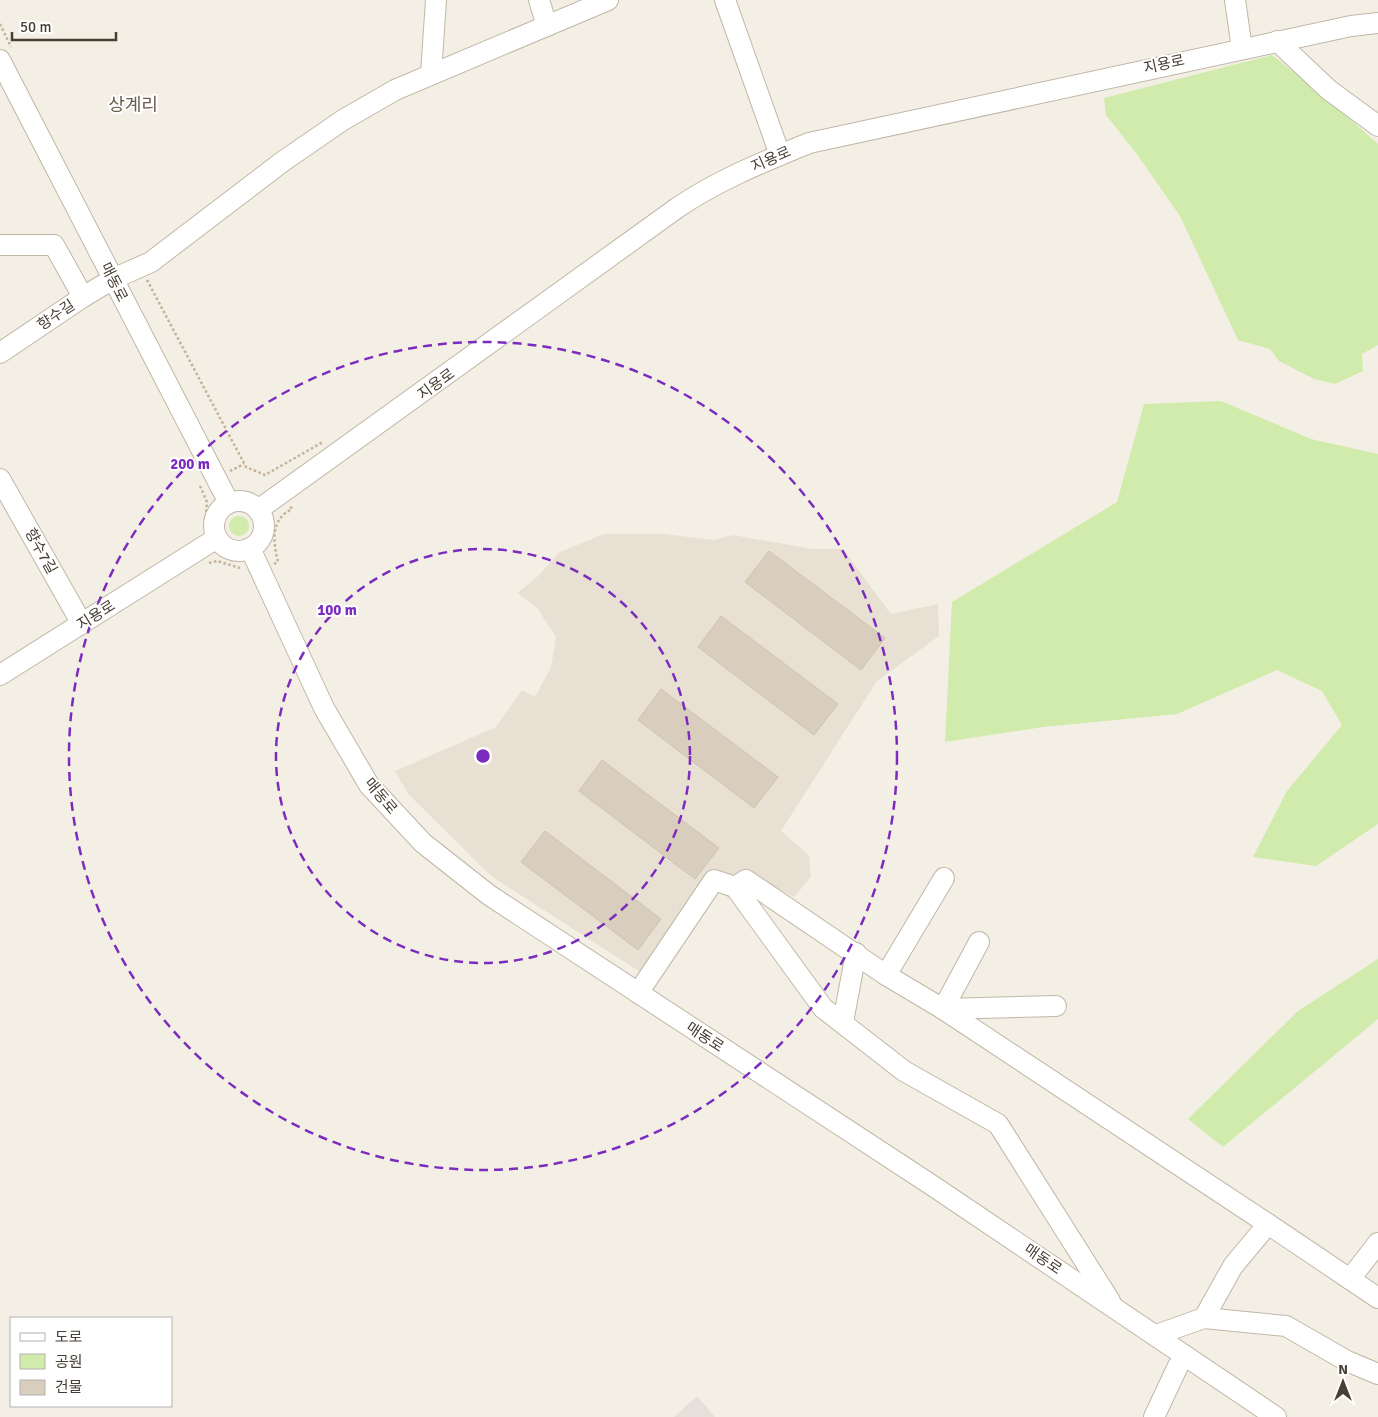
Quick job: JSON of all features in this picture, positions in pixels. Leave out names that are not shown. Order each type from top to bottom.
[{"type":"street","points":[[430,74],[436,0]]},
{"type":"street","points":[[539,0],[547,26]]},
{"type":"street","name":"향수길","points":[[0,353],[82,297],[113,279],[151,262],[282,162],[343,120],[395,90],[430,74],[608,0]]},
{"type":"street","points":[[725,0],[780,155]]},
{"type":"street","points":[[1235,0],[1242,49]]},
{"type":"street","name":"지용로","points":[[258,510],[283,494],[700,192],[780,155],[809,143],[1277,41],[1351,26],[1378,23]]},
{"type":"street","points":[[1277,41],[1329,90],[1378,126]]},
{"type":"street","name":"매동로","points":[[6,55],[113,279],[229,503]]},
{"type":"street","points":[[0,245],[54,245],[82,297]]},
{"type":"street","name":"향수7길","points":[[3,490],[82,624]]},
{"type":"street","points":[[244,501],[258,510],[263,518],[263,531],[260,539],[250,548],[233,551],[222,545],[213,527],[214,518],[221,508],[229,503],[244,501]]},
{"type":"street","name":"지용로","points":[[0,675],[217,538]]},
{"type":"street","name":"매동로","points":[[250,548],[324,708],[369,785],[424,844],[489,895],[1114,1307],[1276,1417]]},
{"type":"street","points":[[886,975],[944,878]]},
{"type":"street","points":[[638,993],[714,880],[735,887],[822,1008],[843,1022],[904,1071],[998,1124],[1114,1307]]},
{"type":"street","points":[[735,887],[746,880],[886,975],[943,1009],[1378,1298]]},
{"type":"street","points":[[943,1009],[979,942]]},
{"type":"street","points":[[843,1022],[856,953]]},
{"type":"street","points":[[943,1009],[1056,1006]]},
{"type":"street","points":[[1204,1318],[1233,1266],[1268,1224]]},
{"type":"street","points":[[1350,1280],[1378,1243]]},
{"type":"street","points":[[1156,1336],[1204,1318],[1286,1326],[1347,1361],[1378,1374]]},
{"type":"street","points":[[1154,1417],[1178,1366]]},
{"type":"path","points":[[0,24],[6,55]]},
{"type":"path","points":[[140,267],[246,467],[265,475],[320,442],[331,442]]},
{"type":"path","points":[[261,570],[278,562],[273,542],[276,524],[286,513],[292,510],[271,472]]},
{"type":"shaded area","points":[[604,534],[665,534],[713,540],[733,535],[813,549],[843,549],[891,614],[938,604],[939,636],[877,681],[781,831],[809,855],[811,877],[794,897],[759,879],[730,899],[706,883],[647,968],[640,972],[491,876],[408,794],[395,771],[496,727],[522,690],[535,697],[551,667],[556,637],[537,608],[517,593],[536,578],[560,552]]},
{"type":"shaded area","points":[[697,1396],[715,1417],[674,1417]]},
{"type":"green space","points":[[1272,55],[1324,96],[1378,144],[1378,345],[1362,354],[1363,371],[1335,384],[1314,379],[1279,361],[1270,349],[1238,340],[1180,216],[1136,153],[1106,115],[1104,98]]},
{"type":"green space","points":[[1221,401],[1311,439],[1378,454],[1378,824],[1316,866],[1253,857],[1287,791],[1342,725],[1322,691],[1277,670],[1177,714],[1043,727],[945,742],[952,602],[1117,502],[1144,404]]},
{"type":"green space","points":[[239,516],[246,519],[249,526],[246,533],[239,536],[232,533],[229,526],[232,519]]},
{"type":"green space","points":[[1378,959],[1378,1019],[1223,1147],[1188,1119],[1298,1011]]},
{"type":"building","points":[[769,551],[885,638],[861,670],[745,582]]},
{"type":"building","points":[[721,616],[838,704],[814,735],[698,647]]},
{"type":"building","points":[[661,689],[778,777],[754,808],[638,720]]},
{"type":"building","points":[[602,760],[719,848],[695,879],[579,791]]},
{"type":"building","points":[[545,831],[661,919],[638,950],[521,862]]},
{"type":"district","name":"상계리","points":[[133,105]]}]
